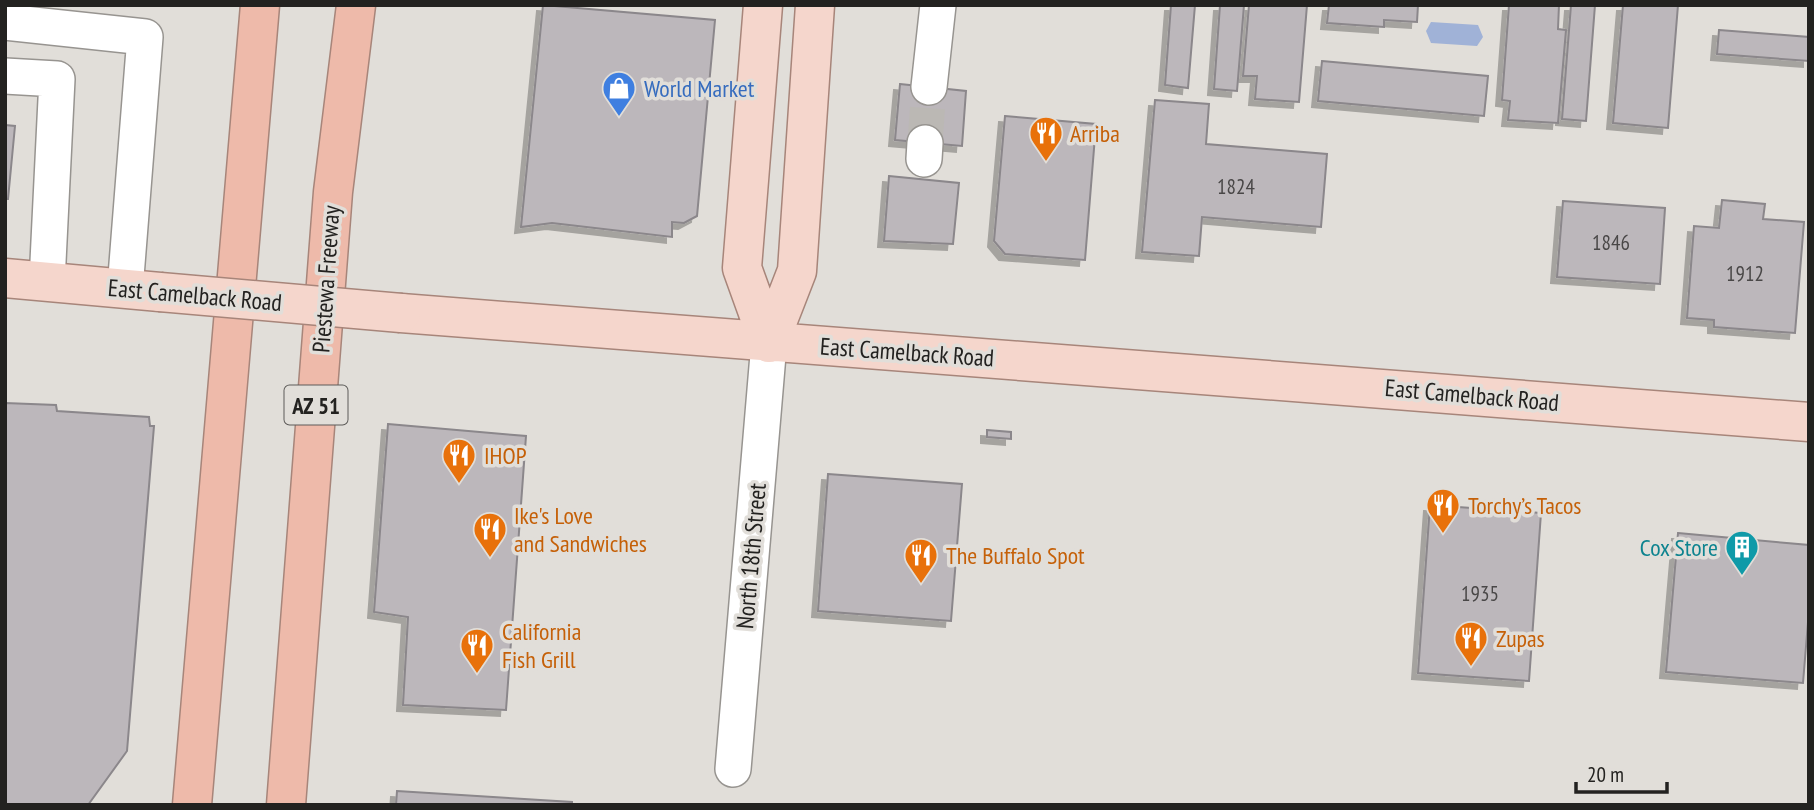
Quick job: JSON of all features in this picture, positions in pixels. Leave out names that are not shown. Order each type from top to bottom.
[{"type":"highway","points":[[192,805],[260,5]]},
{"type":"highway","name":"Piestewa Freeway","points":[[286,805],[333,192],[356,5]]},
{"type":"main road","name":"North 18th Street","points":[[763,5],[742,268],[769,343]]},
{"type":"main road","name":"North 18th Street","points":[[769,343],[797,271],[815,5]]},
{"type":"main road","name":"East Camelback Road","points":[[5,278],[769,343],[974,356],[1809,422]]},
{"type":"street","points":[[929,88],[938,5]]},
{"type":"street","points":[[5,22],[145,37],[143,290]]},
{"type":"street","points":[[5,76],[57,79],[47,282]]},
{"type":"street","name":"North 18th Street","points":[[733,769],[769,343]]},
{"type":"water","points":[[1431,22],[1478,25],[1483,37],[1477,46],[1431,43],[1426,31]]},
{"type":"building","name":"World Market","points":[[543,5],[715,20],[697,216],[684,223],[672,222],[672,237],[552,223],[521,227]]},
{"type":"building","points":[[1171,5],[1195,5],[1188,88],[1165,85]]},
{"type":"building","points":[[1220,5],[1244,5],[1237,91],[1214,89]]},
{"type":"building","points":[[1249,5],[1307,5],[1299,102],[1255,99],[1257,76],[1243,76]]},
{"type":"building","points":[[1329,5],[1418,5],[1417,22],[1384,20],[1384,27],[1327,23]]},
{"type":"building","points":[[1509,5],[1559,5],[1558,29],[1566,30],[1558,123],[1508,120],[1510,101],[1502,100]]},
{"type":"building","points":[[1571,5],[1595,5],[1586,121],[1562,119]]},
{"type":"building","points":[[1623,5],[1678,5],[1668,128],[1613,123]]},
{"type":"building","points":[[1719,30],[1809,37],[1809,61],[1717,54]]},
{"type":"building","points":[[1322,61],[1488,76],[1484,116],[1318,101]]},
{"type":"building","points":[[900,84],[966,91],[962,146],[895,140]]},
{"type":"building","points":[[1155,100],[1209,104],[1206,144],[1327,154],[1321,227],[1202,217],[1199,256],[1142,252]]},
{"type":"building","name":"Arriba","points":[[1005,116],[1096,124],[1085,260],[1005,254],[994,241]]},
{"type":"building","points":[[5,125],[15,126],[8,199],[5,199]]},
{"type":"building","points":[[889,176],[959,183],[953,244],[884,241]]},
{"type":"building","points":[[1722,200],[1765,204],[1763,219],[1804,222],[1795,333],[1714,327],[1714,320],[1687,318],[1694,226],[1719,228]]},
{"type":"building","points":[[1563,201],[1665,208],[1660,284],[1557,277]]},
{"type":"building","points":[[5,403],[56,405],[57,411],[149,417],[150,426],[154,426],[127,751],[88,805],[5,805]]},
{"type":"building","points":[[388,424],[526,436],[506,710],[403,705],[408,617],[374,612]]},
{"type":"building","points":[[987,430],[1011,432],[1011,439],[987,437]]},
{"type":"building","points":[[828,474],[962,484],[951,621],[818,611]]},
{"type":"building","points":[[1430,505],[1541,513],[1529,681],[1418,673]]},
{"type":"building","name":"Cox Store","points":[[1678,533],[1809,545],[1809,610],[1803,683],[1666,672]]},
{"type":"building","points":[[397,791],[572,802],[572,805],[396,805]]},
{"type":"tunnel","points":[[925,143],[929,87]]},
{"type":"place","name":"World Market","points":[[619,118]]},
{"type":"place","name":"Arriba","points":[[1046,163]]},
{"type":"place","name":"IHOP","points":[[459,485]]},
{"type":"place","name":"Torchy’s Tacos","points":[[1443,535]]},
{"type":"place","name":"Ike's Love and Sandwiches","points":[[490,559]]},
{"type":"place","name":"Cox Store","points":[[1742,577]]},
{"type":"place","name":"The Buffalo Spot","points":[[921,585]]},
{"type":"place","name":"Zupas","points":[[1471,668]]},
{"type":"place","name":"California Fish Grill","points":[[477,675]]}]
